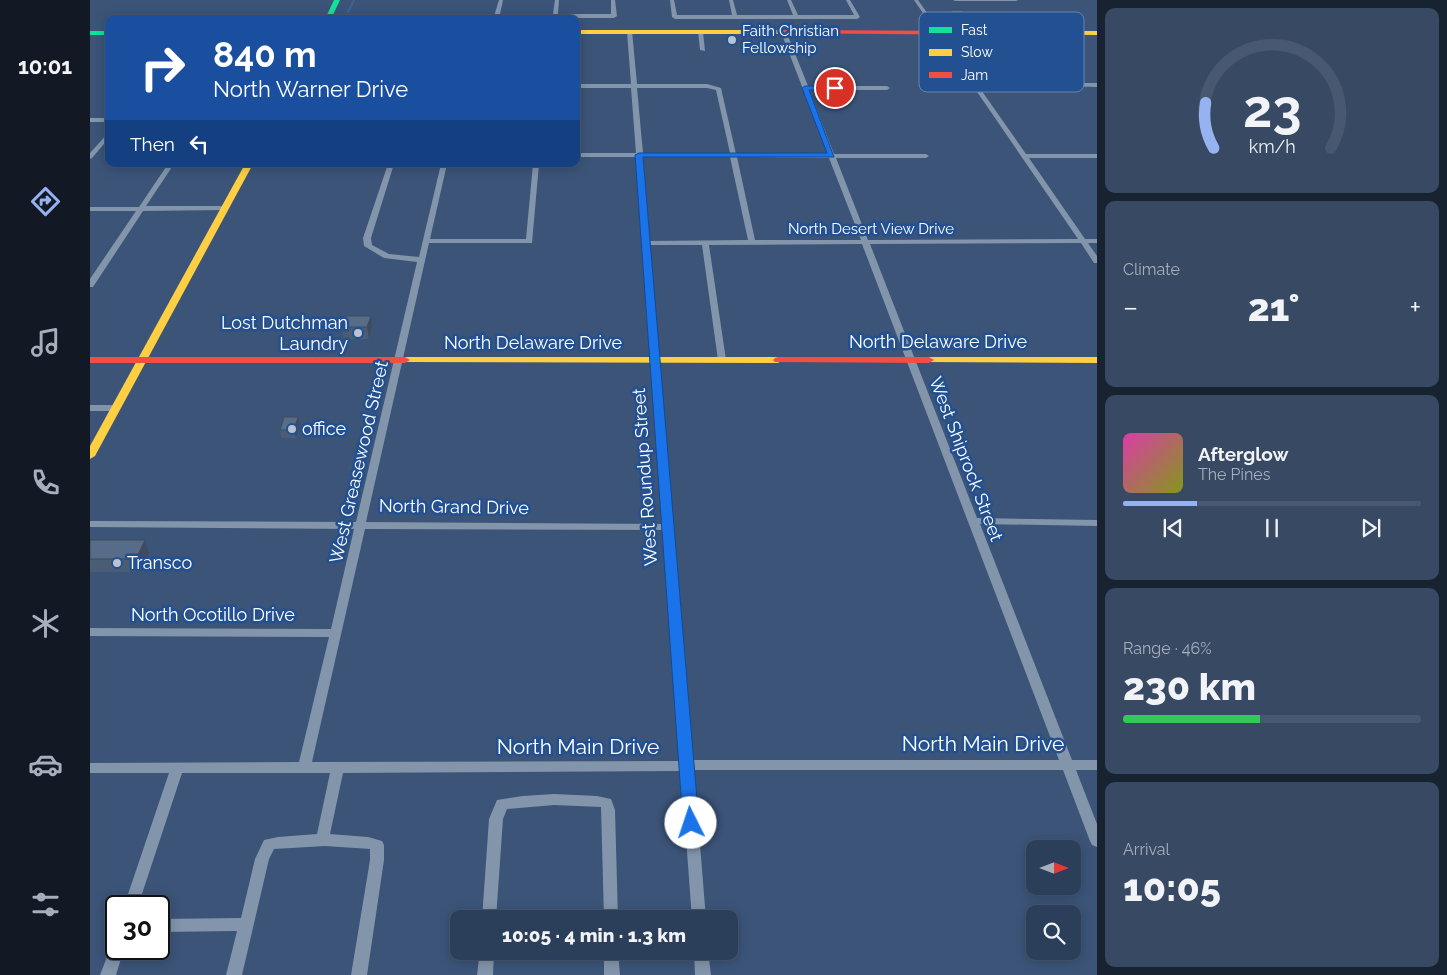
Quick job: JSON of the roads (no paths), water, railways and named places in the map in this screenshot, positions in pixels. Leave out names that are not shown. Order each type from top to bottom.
[{"type":"street","points":[[330,15],[337,0]]},
{"type":"street","points":[[498,15],[501,0]]},
{"type":"street","points":[[556,15],[557,0]]},
{"type":"street","points":[[580,17],[614,16],[613,0]]},
{"type":"street","points":[[672,0],[674,16],[857,16],[848,0]]},
{"type":"street","points":[[731,0],[735,16]]},
{"type":"street","points":[[789,0],[796,16]]},
{"type":"street","points":[[916,0],[924,12]]},
{"type":"street","points":[[955,0],[1016,0]]},
{"type":"street","points":[[702,17],[703,50]]},
{"type":"street","points":[[580,32],[919,32]]},
{"type":"street","name":"West Roundup Street","points":[[630,32],[698,910]]},
{"type":"street","name":"West Shiprock Street","points":[[784,32],[1097,841]]},
{"type":"street","points":[[90,33],[105,33]]},
{"type":"street","points":[[1084,85],[1097,85]]},
{"type":"street","points":[[580,86],[717,88],[720,92],[752,243]]},
{"type":"street","points":[[805,88],[887,88]]},
{"type":"street","points":[[979,92],[1097,261]]},
{"type":"street","points":[[90,120],[105,120]]},
{"type":"street","points":[[90,157],[105,139]]},
{"type":"street","points":[[580,155],[926,156]]},
{"type":"street","points":[[1023,156],[1097,156]]},
{"type":"street","points":[[90,284],[169,167]]},
{"type":"street","points":[[90,456],[247,167]]},
{"type":"street","points":[[390,167],[367,238],[368,246],[387,256],[421,260]]},
{"type":"street","name":"West Greasewood Street","points":[[304,768],[443,167]]},
{"type":"street","points":[[426,241],[529,240],[536,167]]},
{"type":"street","points":[[90,209],[225,208]]},
{"type":"street","name":"North Desert View Drive","points":[[645,243],[1097,242]]},
{"type":"street","points":[[705,243],[722,360]]},
{"type":"street","name":"North Delaware Drive","points":[[90,360],[1097,360]]},
{"type":"street","points":[[90,408],[116,408]]},
{"type":"street","points":[[973,521],[1097,523]]},
{"type":"street","name":"North Grand Drive","points":[[90,524],[668,527]]},
{"type":"street","name":"North Ocotillo Drive","points":[[90,632],[336,632]]},
{"type":"street","name":"North Main Drive","points":[[90,768],[1097,765]]},
{"type":"street","points":[[135,895],[177,768]]},
{"type":"street","points":[[322,841],[337,768]]},
{"type":"street","points":[[490,910],[496,819],[502,804],[517,801],[590,801],[606,804],[609,818],[611,910]]},
{"type":"street","points":[[234,975],[262,859],[269,844],[287,841],[322,841],[363,842],[377,845],[378,860],[359,975]]},
{"type":"street","points":[[170,925],[246,924]]},
{"type":"street","points":[[108,975],[113,960]]},
{"type":"street","points":[[485,975],[486,960]]},
{"type":"street","points":[[611,960],[612,975]]},
{"type":"street","points":[[702,960],[703,975]]},
{"type":"waterway","points":[[348,12],[354,0]]},
{"type":"place","name":"Faith Christian Fellowship","points":[[732,40]]},
{"type":"place","name":"Lost Dutchman Laundry","points":[[358,333]]},
{"type":"place","name":"office","points":[[292,429]]},
{"type":"place","name":"Transco","points":[[117,563]]}]
